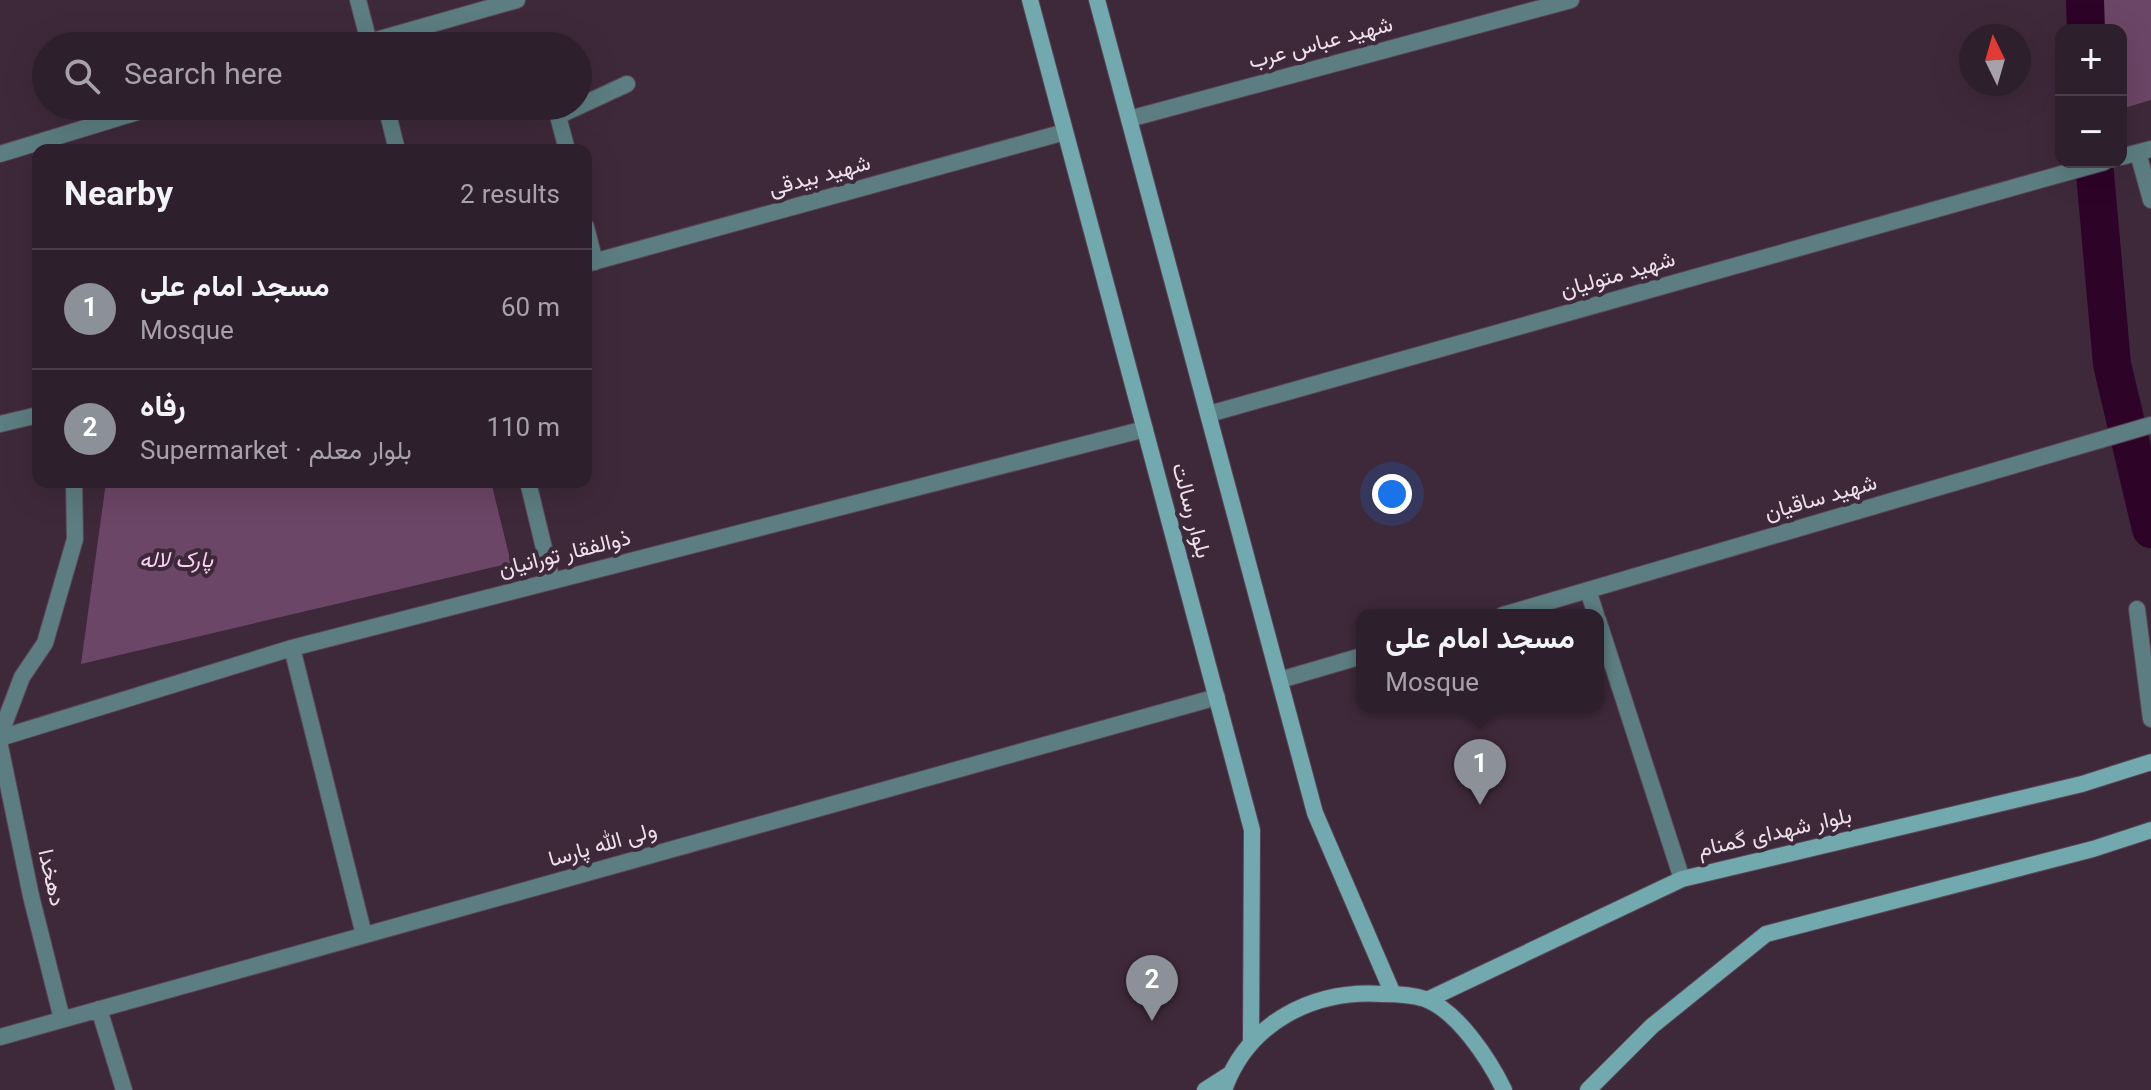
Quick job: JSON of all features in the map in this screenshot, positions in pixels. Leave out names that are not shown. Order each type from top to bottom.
[{"type":"main road","name":"بلوار رسالت","points":[[1030,0],[1252,830],[1251,1042]]},
{"type":"main road","name":"بلوار رسالت","points":[[1097,0],[1315,813],[1393,994]]},
{"type":"main road","name":"بلوار شهدای گمنام","points":[[1427,1000],[1682,879],[2082,784],[2151,762]]},
{"type":"main road","points":[[1588,1090],[1652,1026],[1766,934],[2093,849],[2151,830]]},
{"type":"main road","points":[[1205,1090],[1227,1082],[1251,1042],[1281,1016],[1316,999],[1354,992],[1427,1000],[1462,1028],[1488,1058],[1504,1090]]},
{"type":"street","points":[[358,0],[363,32]]},
{"type":"street","points":[[409,32],[517,0]]},
{"type":"street","name":"شهید عباس عرب","points":[[1129,119],[1571,0]]},
{"type":"street","points":[[592,100],[627,84]]},
{"type":"street","points":[[33,144],[111,120]]},
{"type":"street","points":[[390,120],[396,144]]},
{"type":"street","points":[[559,120],[565,144]]},
{"type":"street","name":"شهید بیدقی","points":[[592,262],[1065,132]]},
{"type":"street","points":[[0,154],[32,144]]},
{"type":"street","points":[[2145,151],[2151,200]]},
{"type":"street","name":"شهید متولیان","points":[[1209,414],[2081,168]]},
{"type":"street","points":[[0,424],[32,416]]},
{"type":"street","name":"شهید ساقیان","points":[[1523,609],[2151,425]]},
{"type":"street","name":"ذوالفقار تورانیان","points":[[0,736],[292,648],[1145,429]]},
{"type":"street","points":[[0,736],[22,677],[45,643],[75,539],[74,488]]},
{"type":"street","points":[[529,488],[552,581]]},
{"type":"street","points":[[1588,590],[1594,609]]},
{"type":"street","points":[[2137,609],[2151,719]]},
{"type":"street","points":[[1604,639],[1682,879]]},
{"type":"street","points":[[292,648],[364,935]]},
{"type":"street","points":[[1280,680],[1356,658]]},
{"type":"street","name":"ولی الله پارسا","points":[[0,1037],[1217,697]]},
{"type":"street","name":"دهخدا","points":[[0,746],[31,896],[62,1019]]},
{"type":"street","points":[[99,1009],[124,1090]]},
{"type":"green space","points":[[2070,0],[2151,0],[2151,100],[2127,107],[2127,24],[2068,24]]},
{"type":"green space","name":"پارک لاله","points":[[105,488],[492,488],[511,563],[81,664]]},
{"type":"waterway","points":[[2085,0],[2086,24]]},
{"type":"waterway","points":[[2095,168],[2112,364],[2151,529]]},
{"type":"place","name":"مسجد امام علی","points":[[1480,805]]},
{"type":"place","name":"رفاه","points":[[1152,1021]]}]
